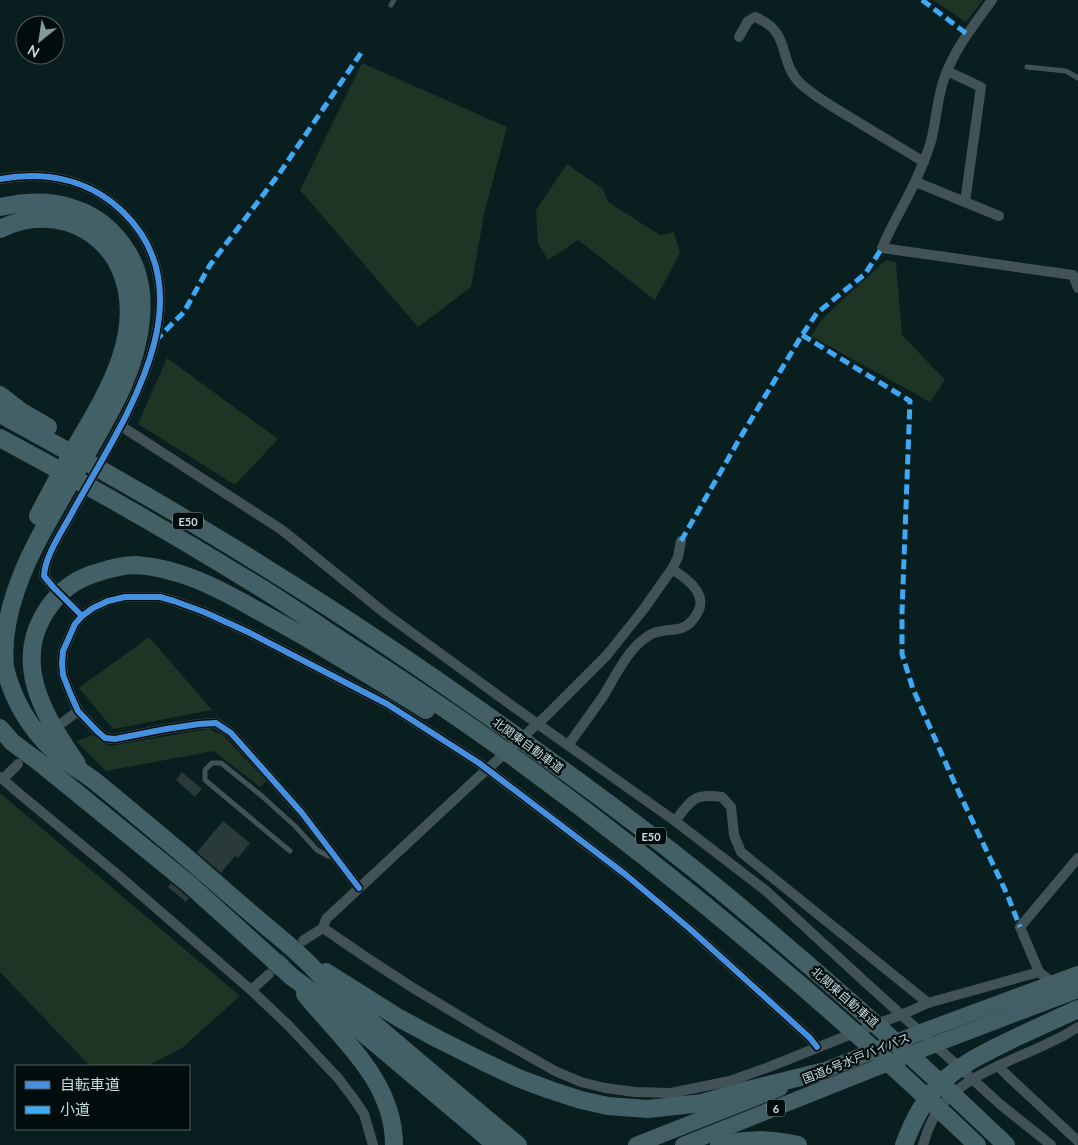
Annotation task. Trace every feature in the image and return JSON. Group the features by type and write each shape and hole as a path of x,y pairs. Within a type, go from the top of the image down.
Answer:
{"highway":[{"path":"0,207 28,202 62,204 93,217 106,226 130,254 140,284 142,303 138,344 130,369 115,403 38,539 12,596 7,613 3,648 5,666 16,699 33,728 55,752 140,818 304,959 340,995 518,1145"},
{"path":"0,229 26,220 41,218 58,219 72,223 99,239 110,251 123,277 127,290 128,316 127,333 118,365 104,397 15,558 0,598"},
{"path":"0,395 62,442"},
{"path":"0,414 62,442"},
{"name":"北関東自動車道","path":"0,438 103,494 255,584 407,683 500,747 593,816 707,906 836,1015 977,1145"},
{"name":"北関東自動車道","path":"62,442 115,472 265,566 420,668 604,800 712,884 863,1012 933,1075 1006,1145"},
{"path":"83,772 43,708 34,681 32,667 34,640 46,611 63,591 72,584 84,576 118,567 135,565 179,573 220,590 296,632 402,695 593,816"},
{"path":"0,686 12,715 39,762"},
{"path":"0,728 12,742 189,884 292,978 330,1005 496,1145"},
{"path":"304,959 399,1018 482,1061 518,1078 550,1090 608,1106 648,1109 678,1107 702,1103 821,1072"},
{"name":"国道6号水戸バイパス","path":"636,1145 928,1029 1078,974"},
{"path":"292,978 364,1063 376,1082 386,1100 392,1118 394,1145"},
{"name":"国道6号水戸バイパス","path":"683,1145 941,1042 1078,990"},
{"path":"904,1145 923,1120 925,1102 939,1086 973,1069 987,1051 1078,1009"},
{"path":"719,1145 767,1139 798,1145"}],"street":[{"path":"992,0 967,34 947,71 942,84 931,141 924,162 916,182 887,235 882,248 1076,272 1078,288"},
{"path":"739,37 748,21 755,17 764,20 777,32 794,77 802,85 834,107 924,162"},
{"path":"947,71 981,88 965,202"},
{"path":"0,179 14,176 57,178 79,183 100,193 130,219 144,237 153,257 161,298 155,341 139,387 121,426 60,536 45,567 44,576 53,587"},
{"path":"916,182 999,216"},
{"path":"121,426 282,530 386,614 675,821 765,890 1000,1105 1051,1145"},
{"path":"304,940 323,928 326,919 545,718 607,655 643,610 672,569 678,557 681,541"},
{"path":"568,745 598,704 632,650 652,633 679,629 690,624 696,616 700,606 700,596 682,576 672,569"},
{"path":"359,888 302,813 231,733 216,723 166,729 114,739 105,738 97,731 78,711 70,693 62,663 63,651 68,638 75,624 82,616 108,601 126,597 160,597 174,601 248,632 387,704 479,763 626,876 697,936 810,1038 817,1048"},
{"path":"69,603 82,616"},
{"path":"62,723 78,711"},
{"path":"18,764 1,778 118,875 251,990 288,1025 338,1078 354,1098 364,1114 373,1145"},
{"path":"675,821 692,800 707,795 722,797 731,807 734,835 741,852 928,1003"},
{"path":"1053,983 1039,972 1020,927 1078,858"},
{"path":"323,928 410,986 555,1071 581,1082 634,1092 671,1093 730,1081 769,1068 928,1003 1039,972"},
{"path":"251,990 268,974"},
{"path":"973,1069 998,1066 1057,1039 1078,1027"},
{"path":"998,1066 1078,1141"},
{"path":"923,1120 923,1145"}],"lane":[{"path":"1027,67 1066,71 1078,78"},
{"path":"290,851 205,780 205,770 212,764 221,763 295,826 317,850 328,856 335,856"}],"green space":[{"path":"933,0 983,0 966,22"},
{"path":"362,63 507,127 485,210 471,287 418,327 300,190"},
{"path":"567,164 603,189 608,202 660,235 674,232 680,253 655,300 578,240 548,260 538,243 536,210"},
{"path":"886,260 896,262 902,335 945,380 930,402 811,336 823,318"},
{"path":"167,358 278,439 235,485 138,424"},
{"path":"149,637 212,710 113,729 79,688"},
{"path":"208,729 223,735 266,781 260,787 214,751 106,771 76,741 92,735 110,746"},
{"path":"0,793 240,996 182,1048 149,1065 89,1065 0,972"}],"building":[{"path":"182,772 202,789 195,797 176,780"},
{"path":"223,821 250,843 238,858 235,856 221,873 197,852"},
{"path":"171,883 189,898 186,902 168,887"}],"tunnel":[{"path":"268,975 304,940"}],"marked path":[{"path":"922,0 967,34"},
{"path":"155,341 184,312 210,265 279,174 361,53"},
{"path":"681,541 740,438 817,313 865,274 882,248"},
{"path":"802,335 910,401 902,654 913,689 1007,894 1020,927"}],"cycle path":[{"path":"0,179 33,176 66,180 96,192 110,201 123,212 148,246 159,283 158,322 149,362 133,402 55,543 45,568 44,576 82,616"},
{"path":"359,888 302,813 231,733 216,723 166,729 115,739 105,738 97,731 78,711 63,675 63,651 75,624 82,616 108,601 125,597 160,597 174,601 248,632 387,704 479,763 626,875 690,929 810,1038 817,1047"}]}
